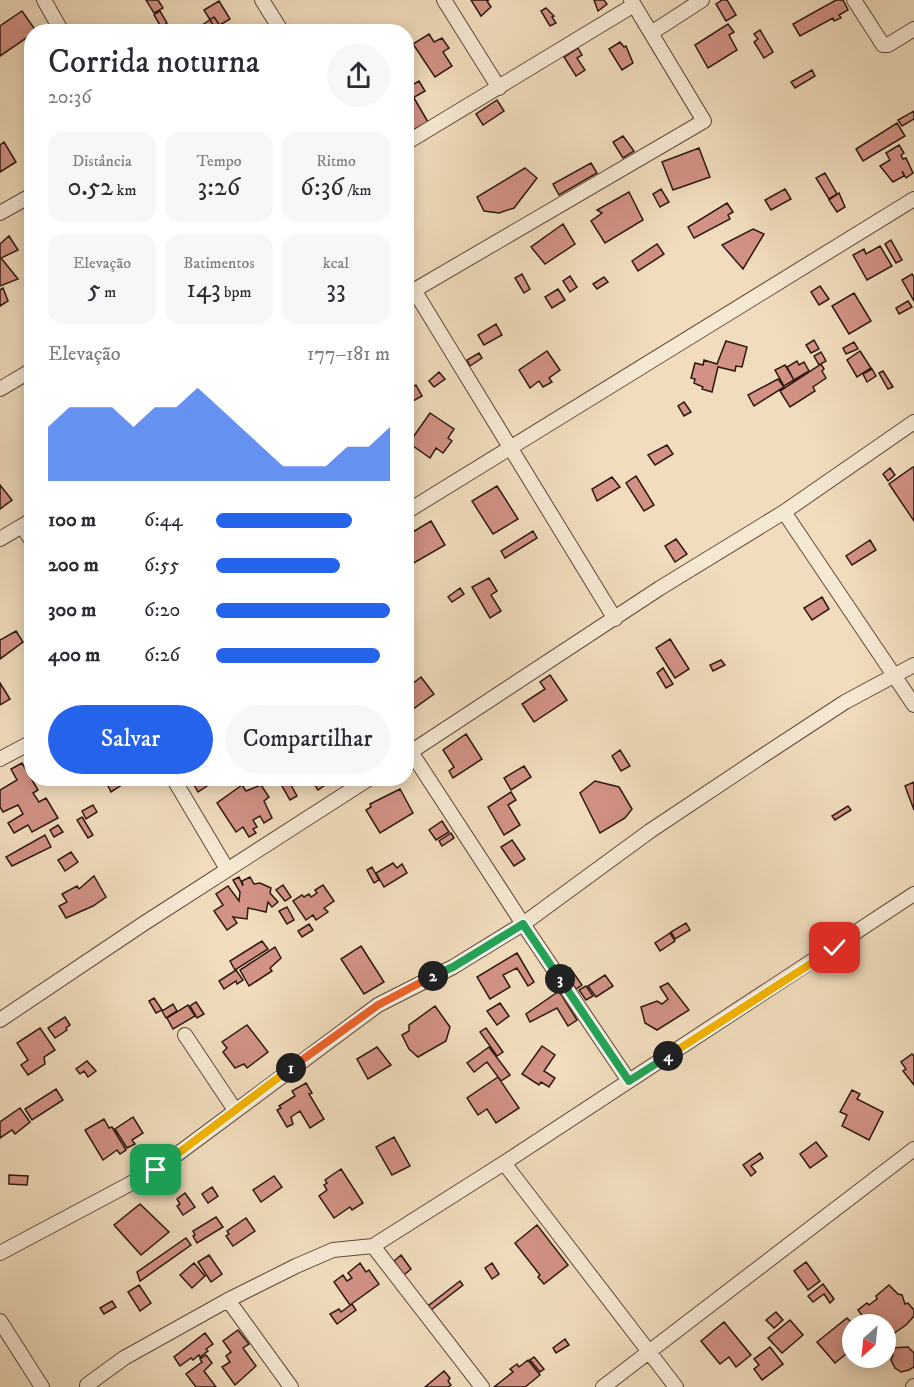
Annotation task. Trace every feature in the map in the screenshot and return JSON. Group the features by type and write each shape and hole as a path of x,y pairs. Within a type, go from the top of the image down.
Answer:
{"street":[{"path":"44,0 58,24"},
{"path":"262,0 277,24"},
{"path":"444,0 499,88"},
{"path":"651,33 702,0"},
{"path":"854,0 883,45 888,45 914,29"},
{"path":"414,138 499,88 632,3 704,121 414,290"},
{"path":"0,213 24,200"},
{"path":"414,507 914,200"},
{"path":"414,298 510,448 615,619"},
{"path":"0,389 24,375"},
{"path":"414,751 784,512 914,422"},
{"path":"784,512 914,705"},
{"path":"0,539 24,525"},
{"path":"0,1253 156,1170 378,1005 453,967 523,924 650,831 845,702 914,665"},
{"path":"0,759 24,746"},
{"path":"414,761 629,1081"},
{"path":"178,786 228,869"},
{"path":"0,1020 358,786"},
{"path":"86,1386 124,1358 228,1300 333,1250 373,1246 504,1163 914,894"},
{"path":"185,1035 236,1110"},
{"path":"603,1387 914,1149"},
{"path":"504,1163 676,1387"},
{"path":"373,1246 482,1387"},
{"path":"228,1300 291,1387"},
{"path":"0,1321 42,1387"}],"building":[{"path":"146,0 158,0 163,8 154,13"},
{"path":"471,0 489,0 487,1 491,7 481,16"},
{"path":"594,0 604,0 607,4 598,11"},
{"path":"727,0 736,15 726,21 716,4"},
{"path":"836,0 843,0 848,10 839,15 841,18 834,21 833,18 800,36 793,24"},
{"path":"219,1 230,19 222,24 213,24 204,10"},
{"path":"546,8 554,16 552,17 556,23 550,26 541,11"},
{"path":"22,11 31,24 24,24 24,40 0,56 0,26"},
{"path":"160,11 167,23 159,24 154,15"},
{"path":"214,17 219,24 204,24"},
{"path":"728,24 734,32 729,35 737,50 708,68 695,45"},
{"path":"760,30 773,52 764,58 754,42 758,39 754,34"},
{"path":"429,34 434,42 442,38 449,48 443,52 452,66 435,77 414,43"},
{"path":"620,42 624,47 626,46 633,63 622,70 609,49"},
{"path":"578,48 582,55 577,58 585,70 576,76 564,57"},
{"path":"812,70 815,76 795,88 791,82"},
{"path":"419,81 425,91 414,97 414,84"},
{"path":"414,98 428,122 414,130"},
{"path":"497,100 504,111 483,125 476,114"},
{"path":"914,111 914,119 902,126 898,120"},
{"path":"897,123 905,136 863,161 856,149"},
{"path":"623,136 634,151 623,158 613,142"},
{"path":"4,142 16,162 0,172 0,145"},
{"path":"899,145 904,153 901,155 903,159 906,158 913,173 906,178 902,171 904,176 893,182 880,166 890,160 886,153"},
{"path":"699,148 710,177 673,190 662,162"},
{"path":"591,163 597,173 559,195 553,184"},
{"path":"525,168 537,178 514,208 499,213 484,211 477,197"},
{"path":"825,173 837,194 829,199 816,178"},
{"path":"661,189 669,202 660,207 653,194"},
{"path":"785,189 791,199 771,210 765,200"},
{"path":"629,192 643,220 605,243 591,221 602,213 597,210"},
{"path":"839,193 845,207 837,212 829,200"},
{"path":"727,203 733,212 728,215 730,219 694,238 688,227"},
{"path":"563,224 575,244 545,264 531,247"},
{"path":"753,229 764,234 743,269 722,245"},
{"path":"9,236 18,250 1,258 18,279 0,286 0,244"},
{"path":"891,240 902,260 896,263 885,244"},
{"path":"657,244 664,254 638,271 632,261"},
{"path":"880,246 892,266 867,280 853,255 864,249 866,254"},
{"path":"522,274 530,289 524,293 515,278"},
{"path":"912,274 914,277 914,301 902,280"},
{"path":"570,276 577,287 570,292 563,281"},
{"path":"604,277 608,282 597,289 593,284"},
{"path":"820,286 829,299 819,305 811,292"},
{"path":"3,288 8,301 0,306 0,290"},
{"path":"558,289 565,300 552,308 545,297"},
{"path":"854,293 871,321 849,334 832,306"},
{"path":"908,301 912,307 899,314 896,308"},
{"path":"496,324 502,335 484,345 478,335"},
{"path":"814,340 819,349 811,353 806,345"},
{"path":"726,341 747,347 742,367 736,366 735,371 718,367 712,392 702,389 703,387 694,383 695,379 691,378 695,363 703,365 704,360 717,364"},
{"path":"854,342 858,349 846,354 843,348"},
{"path":"547,351 560,370 549,378 552,382 543,387 539,381 530,388 519,370"},
{"path":"860,351 871,368 857,377 847,360"},
{"path":"821,352 826,361 819,365 814,356"},
{"path":"479,353 482,358 470,366 467,360"},
{"path":"797,361 799,365 804,362 809,371 794,380 787,367"},
{"path":"821,364 826,378 813,387 815,391 790,407 780,391"},
{"path":"785,365 794,380 784,386 775,370"},
{"path":"872,369 876,376 867,382 863,374"},
{"path":"883,371 893,387 888,389 879,373"},
{"path":"439,372 445,379 434,387 429,381"},
{"path":"778,379 784,387 754,406 748,395"},
{"path":"416,385 422,396 414,400 414,386"},
{"path":"684,402 691,412 684,416 678,406"},
{"path":"430,413 454,429 448,438 452,441 443,453 436,448 430,458 414,447 414,436"},
{"path":"667,445 673,454 655,465 648,455"},
{"path":"890,468 895,475 888,481 883,474"},
{"path":"914,468 914,521 889,484"},
{"path":"636,476 654,505 644,511 626,483"},
{"path":"612,477 620,487 597,501 592,489"},
{"path":"0,485 12,500 0,509"},
{"path":"497,486 518,519 493,534 472,501"},
{"path":"431,521 445,545 414,563 414,531"},
{"path":"533,531 537,538 505,558 501,551"},
{"path":"676,539 687,554 675,562 665,546"},
{"path":"870,540 876,550 852,565 846,556"},
{"path":"489,578 497,591 491,595 501,611 490,618 472,587"},
{"path":"460,588 464,594 452,602 448,597"},
{"path":"822,597 829,609 812,620 804,608"},
{"path":"16,631 23,642 0,659 0,640"},
{"path":"670,639 689,669 675,678 656,648"},
{"path":"721,660 725,665 713,671 710,665"},
{"path":"663,668 673,684 666,688 657,673"},
{"path":"550,675 567,700 534,722 522,704 545,689 540,682"},
{"path":"421,677 434,694 414,708 414,683"},
{"path":"0,683 10,699 0,705"},
{"path":"466,734 482,759 453,778 449,771 454,767 443,750"},
{"path":"620,750 630,766 621,771 612,756"},
{"path":"22,763 24,786 36,786 38,790 33,793 39,802 46,798 58,818 32,832 28,825 14,833 8,823 23,814 18,805 3,812 0,807 0,790 17,780 11,769"},
{"path":"524,766 531,777 511,790 504,778"},
{"path":"595,781 619,787 632,809 625,818 600,833 580,793"},
{"path":"914,782 914,810 905,786"},
{"path":"108,786 120,786 111,792"},
{"path":"195,786 207,786 198,792"},
{"path":"241,786 246,791 262,786 269,797 264,801 272,818 264,823 260,816 253,820 257,827 253,829 256,833 249,837 243,827 236,832 217,803"},
{"path":"282,786 291,786 297,796 290,800"},
{"path":"400,789 413,813 380,833 366,810 371,807 370,804"},
{"path":"511,792 516,800 508,805 520,825 504,835 488,807"},
{"path":"93,805 97,812 86,819 82,811"},
{"path":"848,806 851,810 835,820 832,816"},
{"path":"82,817 93,835 88,838 77,820"},
{"path":"442,821 449,832 436,840 429,830"},
{"path":"58,825 63,832 54,837 50,830"},
{"path":"451,833 454,838 442,846 439,841"},
{"path":"45,835 51,847 12,866 6,857"},
{"path":"512,840 525,859 514,866 501,847"},
{"path":"71,852 78,862 65,871 58,860"},
{"path":"393,863 397,868 402,864 407,873 384,887 376,873"},
{"path":"372,867 379,880 374,883 367,870"},
{"path":"94,876 106,897 93,906 66,918 59,906 67,902 62,894 77,886 79,889"},
{"path":"239,877 243,886 242,881 250,877 254,884 260,883 271,888 270,893 278,902 272,907 268,902 266,912 248,908 247,919 233,917 237,923 227,930 214,911 223,905 216,894 228,886 239,901 240,892 233,880"},
{"path":"283,885 291,897 285,901 276,890"},
{"path":"323,885 334,901 324,908 328,912 316,920 313,915 306,920 293,901 302,895 304,897 309,894 311,897 317,893 315,890"},
{"path":"287,907 294,920 287,924 279,911"},
{"path":"686,923 690,930 675,939 671,932"},
{"path":"309,924 313,930 302,937 298,931"},
{"path":"670,933 675,941 660,951 655,943"},
{"path":"262,941 268,949 235,970 230,961"},
{"path":"361,946 384,982 364,994 341,959"},
{"path":"275,947 281,958 270,968 272,971 249,986 240,970"},
{"path":"517,953 534,982 528,986 517,968 503,975 510,987 490,999 477,977"},
{"path":"570,968 582,985 576,989 564,972"},
{"path":"236,970 243,980 237,984 236,981 224,989 219,981"},
{"path":"605,975 613,986 596,997 588,986"},
{"path":"668,983 689,1010 657,1030 645,1023 641,1007 657,1001 662,1004 668,999 660,987"},
{"path":"586,986 593,996 586,1000 579,990"},
{"path":"559,991 577,1020 568,1026 557,1008 530,1022 526,1014"},
{"path":"154,998 162,1010 156,1013 149,1001"},
{"path":"196,1002 204,1014 197,1018 190,1006"},
{"path":"500,1003 509,1016 497,1025 487,1011"},
{"path":"173,1004 177,1011 166,1018 162,1011"},
{"path":"188,1005 195,1016 173,1029 167,1018"},
{"path":"435,1006 450,1027 446,1041 418,1057 409,1049 402,1035 409,1031 409,1025"},
{"path":"65,1017 70,1025 66,1028 67,1030 55,1038 48,1028"},
{"path":"247,1025 268,1052 247,1068 244,1064 235,1068 223,1052 227,1048 222,1042"},
{"path":"40,1028 55,1050 44,1057 45,1064 28,1075 21,1065 28,1060 17,1043"},
{"path":"486,1028 503,1052 497,1056 480,1032"},
{"path":"542,1046 555,1055 544,1071 555,1078 549,1087 541,1082 539,1085 522,1074"},
{"path":"377,1047 391,1065 368,1079 357,1059"},
{"path":"489,1047 510,1075 501,1081 487,1062 474,1072 467,1063"},
{"path":"912,1054 914,1056 914,1085 903,1071 906,1069 901,1062"},
{"path":"87,1061 96,1071 88,1077 84,1071 80,1074 76,1069"},
{"path":"498,1077 519,1108 496,1123 487,1109 478,1115 467,1098"},
{"path":"306,1083 312,1093 309,1094 324,1119 310,1128 300,1111 291,1117 293,1124 287,1127 277,1110 281,1108 279,1106 295,1096 292,1091"},
{"path":"56,1089 63,1100 32,1120 25,1109"},
{"path":"852,1090 860,1094 857,1099 883,1112 869,1140 842,1126 847,1115 840,1112"},
{"path":"20,1108 30,1122 15,1134 12,1130 0,1138 0,1122"},
{"path":"133,1117 143,1133 132,1140 135,1144 127,1148 115,1129"},
{"path":"104,1119 109,1128 112,1127 126,1150 120,1154 117,1150 103,1160 85,1130"},
{"path":"394,1137 410,1166 392,1175 376,1147"},
{"path":"816,1142 827,1156 810,1168 800,1154"},
{"path":"760,1153 763,1158 751,1166 756,1172 751,1176 743,1165"},
{"path":"341,1169 363,1203 352,1210 350,1207 334,1218 319,1196 327,1190 324,1185 327,1183 325,1180"},
{"path":"9,1175 28,1176 27,1185 9,1184"},
{"path":"274,1176 282,1187 261,1202 253,1190"},
{"path":"212,1187 218,1196 208,1203 202,1194"},
{"path":"185,1193 195,1207 183,1215 177,1206 180,1204 177,1199"},
{"path":"140,1204 169,1232 141,1255 114,1225"},
{"path":"216,1217 223,1227 197,1243 193,1231"},
{"path":"246,1218 255,1231 233,1246 226,1236 229,1234 227,1231"},
{"path":"537,1225 568,1265 544,1284 538,1277 540,1275 515,1243"},
{"path":"186,1238 191,1245 140,1281 137,1272"},
{"path":"209,1255 222,1274 211,1282 198,1262"},
{"path":"401,1255 411,1269 404,1275 394,1261"},
{"path":"806,1262 820,1281 808,1290 794,1271"},
{"path":"194,1263 205,1276 192,1288 180,1275"},
{"path":"360,1263 366,1272 369,1270 379,1284 350,1305 334,1282 343,1275 347,1281 352,1278 348,1273"},
{"path":"492,1263 499,1274 492,1279 485,1268"},
{"path":"460,1281 463,1285 431,1310 428,1306"},
{"path":"823,1284 834,1299 830,1303 824,1294 813,1302 808,1296"},
{"path":"139,1285 151,1303 140,1311 128,1292"},
{"path":"889,1285 902,1295 905,1304 908,1303 914,1310 914,1316 896,1332 896,1314 861,1314 858,1310 877,1299 876,1296"},
{"path":"112,1301 116,1307 104,1314 100,1308"},
{"path":"352,1304 356,1310 337,1324 330,1314 339,1309 341,1312"},
{"path":"776,1312 783,1320 774,1328 766,1320"},
{"path":"790,1320 803,1335 782,1353 768,1338"},
{"path":"724,1322 751,1355 736,1367 729,1357 720,1364 701,1341"},
{"path":"842,1322 842,1357 835,1363 817,1342"},
{"path":"238,1330 249,1344 243,1348 256,1366 235,1385 222,1367 230,1362 226,1356 231,1352 223,1341"},
{"path":"205,1333 213,1344 206,1349 208,1351 193,1360 191,1358 180,1366 174,1357"},
{"path":"565,1339 569,1345 556,1353 553,1348"},
{"path":"770,1347 783,1364 762,1380 754,1369 759,1365 754,1359"},
{"path":"908,1347 914,1353 914,1367 901,1372 895,1368 896,1348"},
{"path":"206,1355 212,1363 204,1371 216,1387 196,1387 186,1374 202,1362 200,1359"},
{"path":"534,1357 544,1369 540,1372 530,1360"},
{"path":"528,1360 540,1375 525,1387 494,1387 513,1372 510,1369 517,1364 519,1367"},
{"path":"444,1371 450,1378 448,1381 451,1385 425,1387"}],"route":[{"path":"156,1170 378,1005 453,967 523,924 629,1081 835,948"}]}
